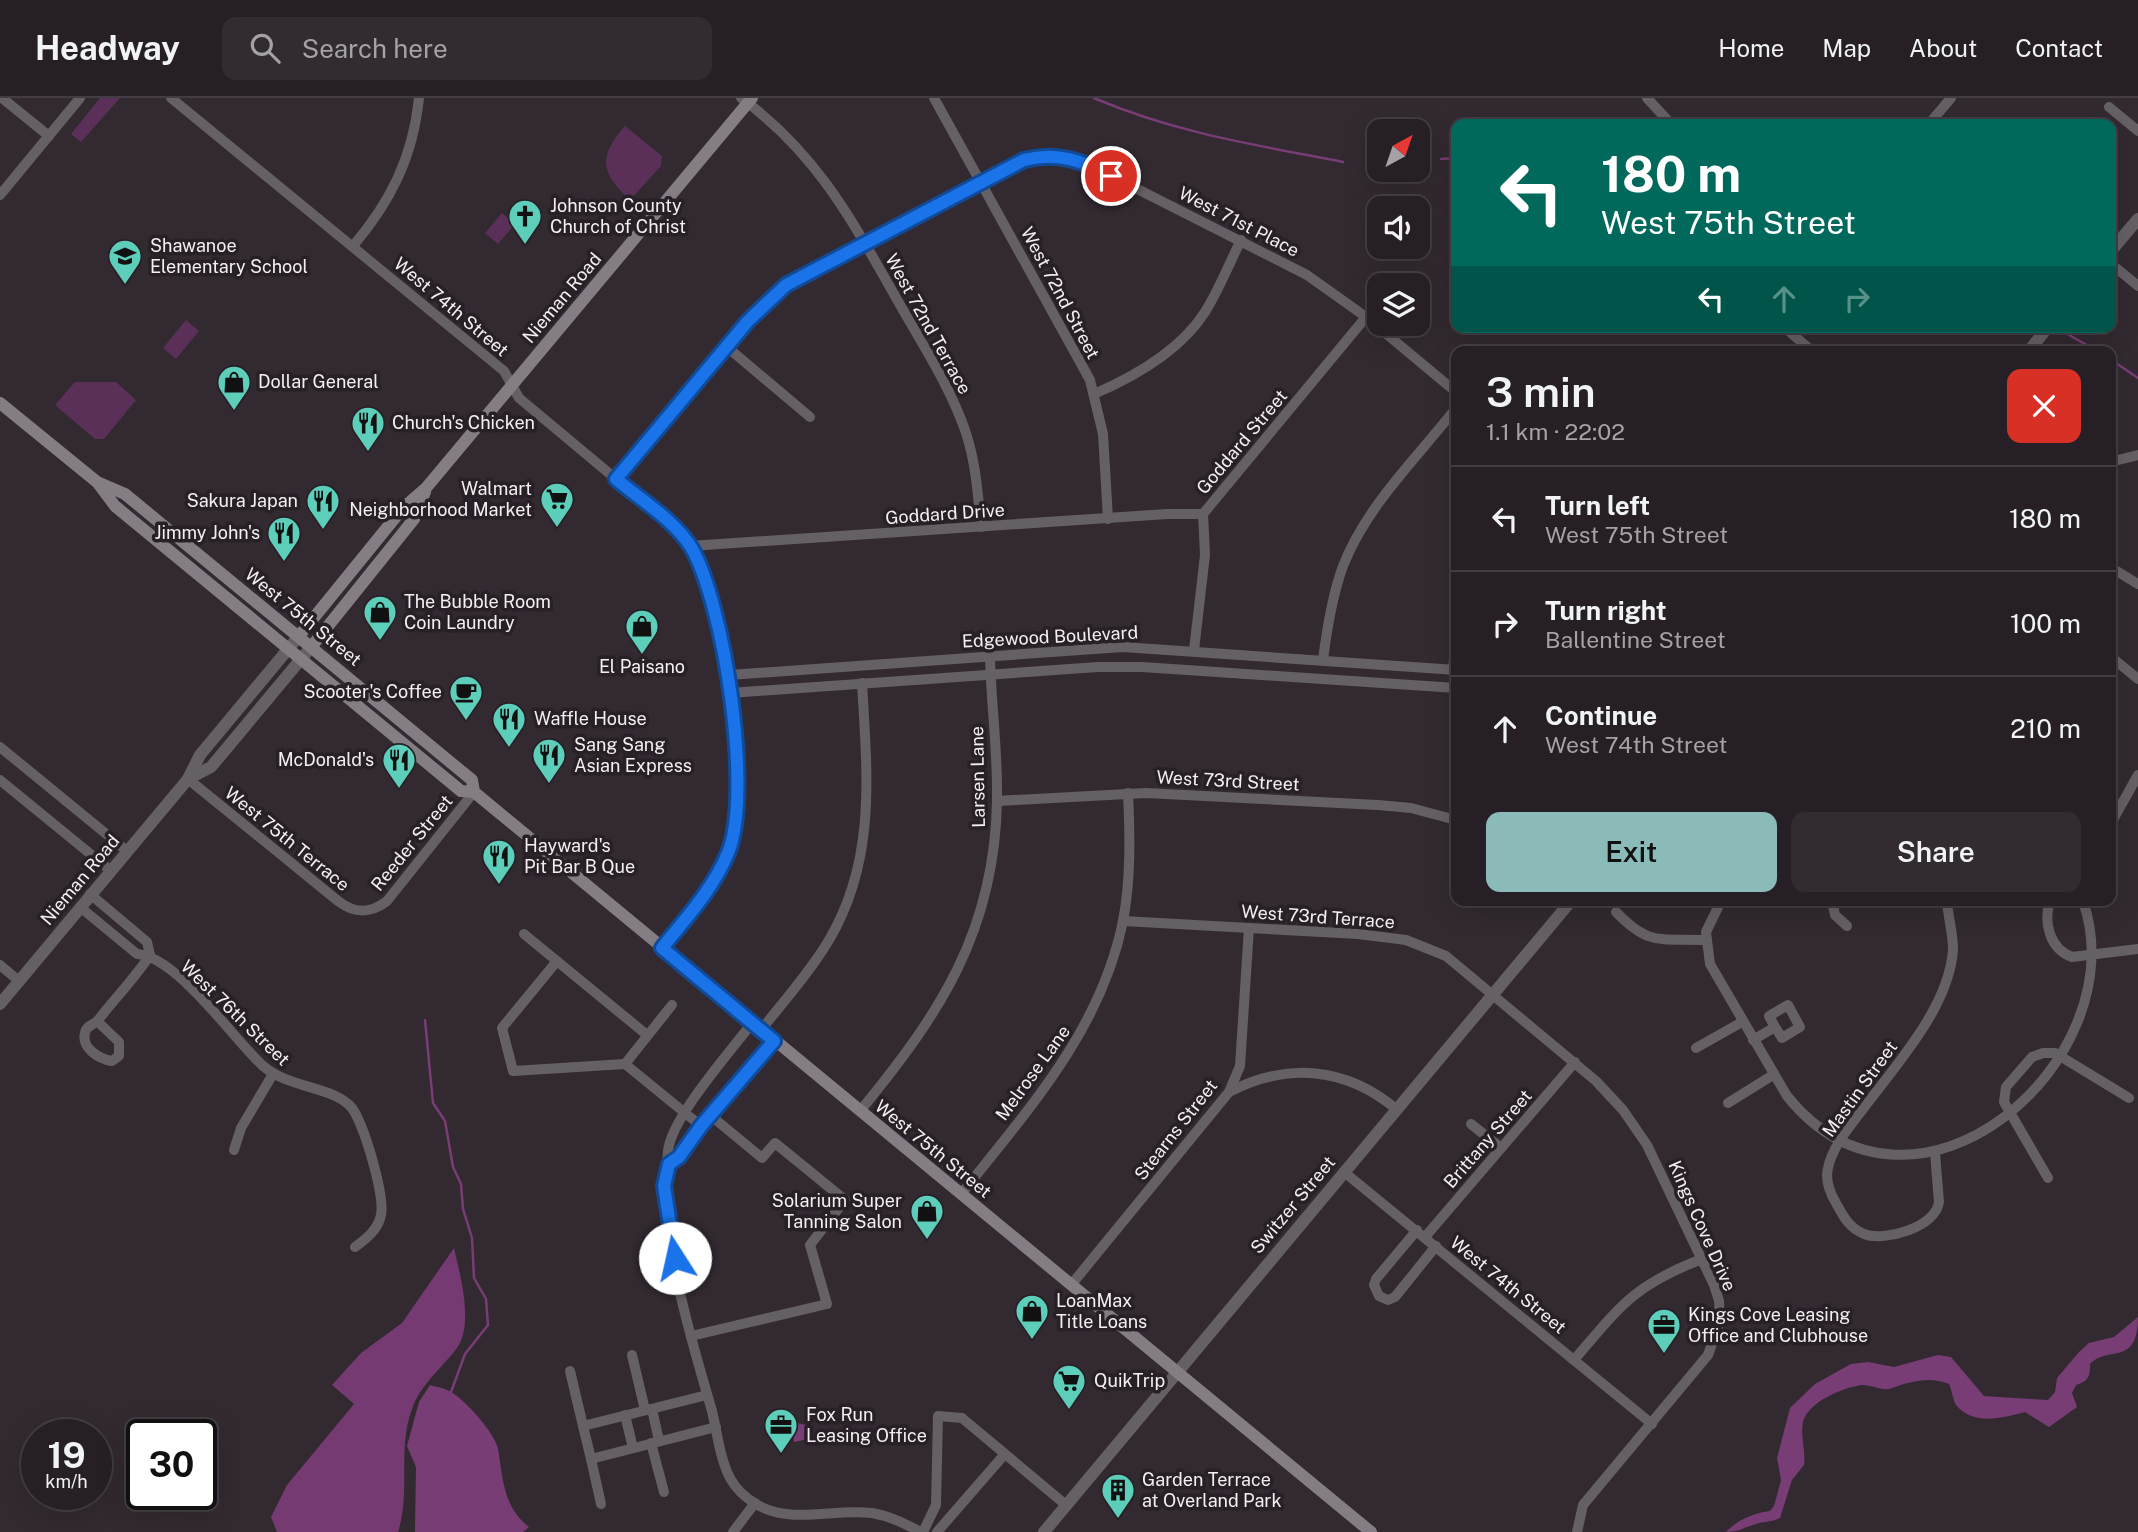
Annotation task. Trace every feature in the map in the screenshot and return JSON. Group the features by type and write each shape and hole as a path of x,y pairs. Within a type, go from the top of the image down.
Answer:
{"main road":[{"name":"Nieman Road","path":"299,636 402,508 426,488 747,100"},
{"name":"West 75th Street","path":"0,403 97,482 115,506 461,790 474,792 1371,1532"},
{"name":"West 75th Street","path":"97,482 125,494 312,646 472,779 474,792"},
{"name":"Nieman Road","path":"312,646 415,519 426,488"}],"street":[{"path":"2,98 49,136"},
{"path":"0,195 80,98"},
{"name":"West 74th Street","path":"171,98 504,371 519,398 677,530 690,545 704,572 729,675 739,802 736,828 716,878 662,948"},
{"path":"353,246 382,210 403,171 413,142 419,98"},
{"name":"West 72nd Street","path":"934,98 1065,332 1094,394 1103,434 1108,519"},
{"path":"1647,98 1666,119"},
{"path":"1933,119 1951,98"},
{"name":"West 72nd Terrace","path":"747,100 807,156 841,202 942,377 959,414 973,462 981,527"},
{"path":"2109,107 2138,131"},
{"name":"West 71st Place","path":"982,181 1035,157 1069,157 1307,275 1366,317 1451,388"},
{"path":"616,479 763,304 786,285 982,181"},
{"path":"2116,245 2138,219"},
{"path":"1094,394 1150,364 1179,343 1205,312 1241,240"},
{"path":"2116,268 2138,286"},
{"name":"Goddard Street","path":"1194,650 1205,555 1203,514 1366,317"},
{"path":"1791,333 1806,346"},
{"path":"727,347 810,417"},
{"path":"1323,660 1333,598 1355,541 1376,506 1451,414"},
{"path":"2116,460 2138,455"},
{"name":"Goddard Drive","path":"690,545 1203,514"},
{"path":"2116,570 2138,583"},
{"name":"Nieman Road","path":"0,1004 188,779 200,755 299,636"},
{"name":"Nieman Road","path":"188,779 211,767 312,646"},
{"name":"Edgewood Boulevard","path":"729,675 1123,647 1451,670"},
{"name":"Larsen Lane","path":"860,1111 929,1023 967,950 990,869 997,801 990,656"},
{"path":"2116,661 2138,679"},
{"name":"Edgewood Boulevard","path":"730,693 990,674 1142,667 1451,688"},
{"path":"862,683 869,798 857,874 829,940 684,1112 668,1150 669,1164 664,1186 669,1231 691,1336 730,1477 755,1503 789,1515 870,1513 888,1517 922,1532 936,1505 938,1416 962,1418 1066,1505"},
{"path":"0,747 127,850"},
{"path":"2116,814 2138,775"},
{"name":"West 75th Terrace","path":"188,779 347,908 370,911"},
{"path":"0,780 110,870"},
{"name":"Reeder Street","path":"370,911 379,908 396,890 474,792"},
{"name":"West 73rd Street","path":"997,801 1128,793 1378,805 1411,808 1451,819"},
{"name":"Melrose Lane","path":"961,1194 1067,1058 1100,995 1123,920 1130,847 1128,793"},
{"name":"West 76th Street","path":"90,894 147,942 149,955"},
{"name":"Switzer Street","path":"1044,1532 1567,906"},
{"path":"1718,906 1711,918 1706,940 1710,964 1773,1075 1798,1110 1818,1128 1841,1140 1876,1152 1935,1153 1974,1144 2019,1121"},
{"path":"1833,906 1835,915 1847,926"},
{"name":"Mastin Street","path":"1935,1153 1939,1202 1935,1216 1883,1237 1862,1233 1844,1219 1827,1183 1828,1168 1841,1140 1917,1038 1935,1006 1952,956 1947,906"},
{"path":"2049,906 2047,920 2054,945 2072,957 2103,957 2138,948"},
{"path":"2086,906 2095,923 2103,957"},
{"name":"West 76th Street","path":"80,907 137,954 149,955 195,992 274,1074 306,1088 334,1095 352,1108 373,1168 381,1215 371,1236 355,1247"},
{"path":"1616,912 1647,938 1706,940"},
{"name":"West 73rd Terrace","path":"1123,920 1358,934 1406,940 1446,956 1494,993"},
{"name":"Stearns Street","path":"1071,1284 1229,1092 1240,1066 1249,928"},
{"path":"524,934 647,1035"},
{"path":"98,1021 149,955"},
{"path":"557,961 502,1028 513,1071 625,1064 701,1126"},
{"path":"0,965 19,981"},
{"name":"Kings Cove Drive","path":"1494,993 1574,1062 1623,1110 1647,1144 1719,1301 1718,1331 1708,1355 1583,1505 1577,1532"},
{"path":"625,1064 672,1005"},
{"path":"1696,1048 1742,1022"},
{"path":"1753,1040 1775,1027"},
{"path":"669,1164 679,1157 710,1115 774,1041"},
{"path":"2049,1178 2019,1121 2004,1102 2006,1087 2032,1057 2055,1053 2129,1098"},
{"name":"Brittany Street","path":"1436,1246 1395,1297 1388,1300 1380,1296 1374,1285 1376,1279 1501,1148 1574,1062"},
{"path":"234,1150 241,1128 274,1074"},
{"path":"1229,1092 1256,1078 1336,1075 1365,1085 1396,1109"},
{"path":"1728,1103 1773,1075"},
{"path":"691,1336 827,1304 810,1245 845,1200 775,1143 762,1158 710,1115"},
{"path":"1471,1124 1501,1148"},
{"name":"West 74th Street","path":"1344,1172 1651,1424"},
{"path":"1574,1360 1622,1303 1638,1289 1702,1259"},
{"path":"632,1355 649,1409 664,1492"},
{"path":"570,1371 601,1504"},
{"path":"583,1426 707,1395"},
{"path":"625,1415 633,1448"},
{"path":"591,1459 716,1427"},
{"path":"937,1532 1004,1455"},
{"path":"733,1532 755,1503"}],"shaded area":[{"path":"100,98 120,98 81,142 71,134"},
{"path":"625,126 662,156 661,166 630,200 613,181 606,164 610,147"},
{"path":"502,213 515,224 498,244 485,233"},
{"path":"186,320 199,331 176,359 163,348"},
{"path":"75,382 116,382 136,400 104,439 95,439 55,405"},
{"path":"454,1248 464,1299 465,1326 457,1348 426,1384 412,1409 405,1439 404,1502 398,1532 277,1532 271,1517 287,1485 354,1404 332,1385 361,1353 402,1323"},
{"path":"2138,1317 2133,1343 2128,1349 2090,1364 2088,1378 2076,1385 2072,1393 2077,1407 2049,1427 2025,1412 1989,1419 1971,1416 1956,1405 1949,1384 1935,1380 1913,1382 1889,1389 1861,1385 1827,1397 1812,1408 1803,1422 1804,1465 1792,1480 1780,1518 1726,1532 1752,1515 1770,1511 1774,1506 1781,1480 1777,1458 1790,1408 1815,1384 1851,1364 1868,1362 1894,1367 1938,1355 1951,1357 1984,1396 2048,1400 2055,1392 2057,1378 2079,1352 2089,1343 2114,1337"},
{"path":"430,1385 457,1396 491,1434 498,1449 509,1501 520,1519 529,1527 523,1532 415,1532 416,1467 407,1446 419,1402"},
{"path":"792,1411 797,1423 806,1425 804,1440 794,1442 792,1425 780,1424 781,1414"}],"waterway":[{"path":"1094,98 1186,129 1343,162"},
{"path":"1441,159 1451,158"},
{"path":"2066,333 2088,346"},
{"path":"2116,363 2138,378"},
{"path":"425,1020 433,1103 445,1121 453,1167 461,1184 463,1209 472,1238 474,1278 486,1299 488,1325 465,1354 451,1392"}],"place":[{"name":"Johnson County Church of Christ","path":"525,246"},
{"name":"Shawanoe Elementary School","path":"125,286"},
{"name":"Dollar General","path":"234,412"},
{"name":"Church's Chicken","path":"368,453"},
{"name":"Walmart Neighborhood Market","path":"557,529"},
{"name":"Sakura Japan","path":"323,531"},
{"name":"Jimmy John's","path":"284,563"},
{"name":"The Bubble Room Coin Laundry","path":"380,642"},
{"name":"El Paisano","path":"642,656"},
{"name":"Scooter's Coffee","path":"466,722"},
{"name":"Waffle House","path":"509,749"},
{"name":"Sang Sang Asian Express","path":"549,785"},
{"name":"McDonald's","path":"399,790"},
{"name":"Hayward's Pit Bar B Que","path":"499,886"},
{"name":"Solarium Super Tanning Salon","path":"927,1241"},
{"name":"LoanMax Title Loans","path":"1032,1341"},
{"name":"Kings Cove Leasing Office and Clubhouse","path":"1664,1355"},
{"name":"QuikTrip","path":"1069,1411"},
{"name":"Fox Run Leasing Office","path":"781,1455"},
{"name":"Garden Terrace at Overland Park","path":"1118,1520"}],"route":[{"path":"675,1258 664,1186 669,1164 679,1157 701,1126 774,1041 662,948 716,878 736,828 739,802 729,675 704,572 690,545 677,530 616,479 763,304 804,273 1024,160 1046,156 1069,157 1111,176"}]}
